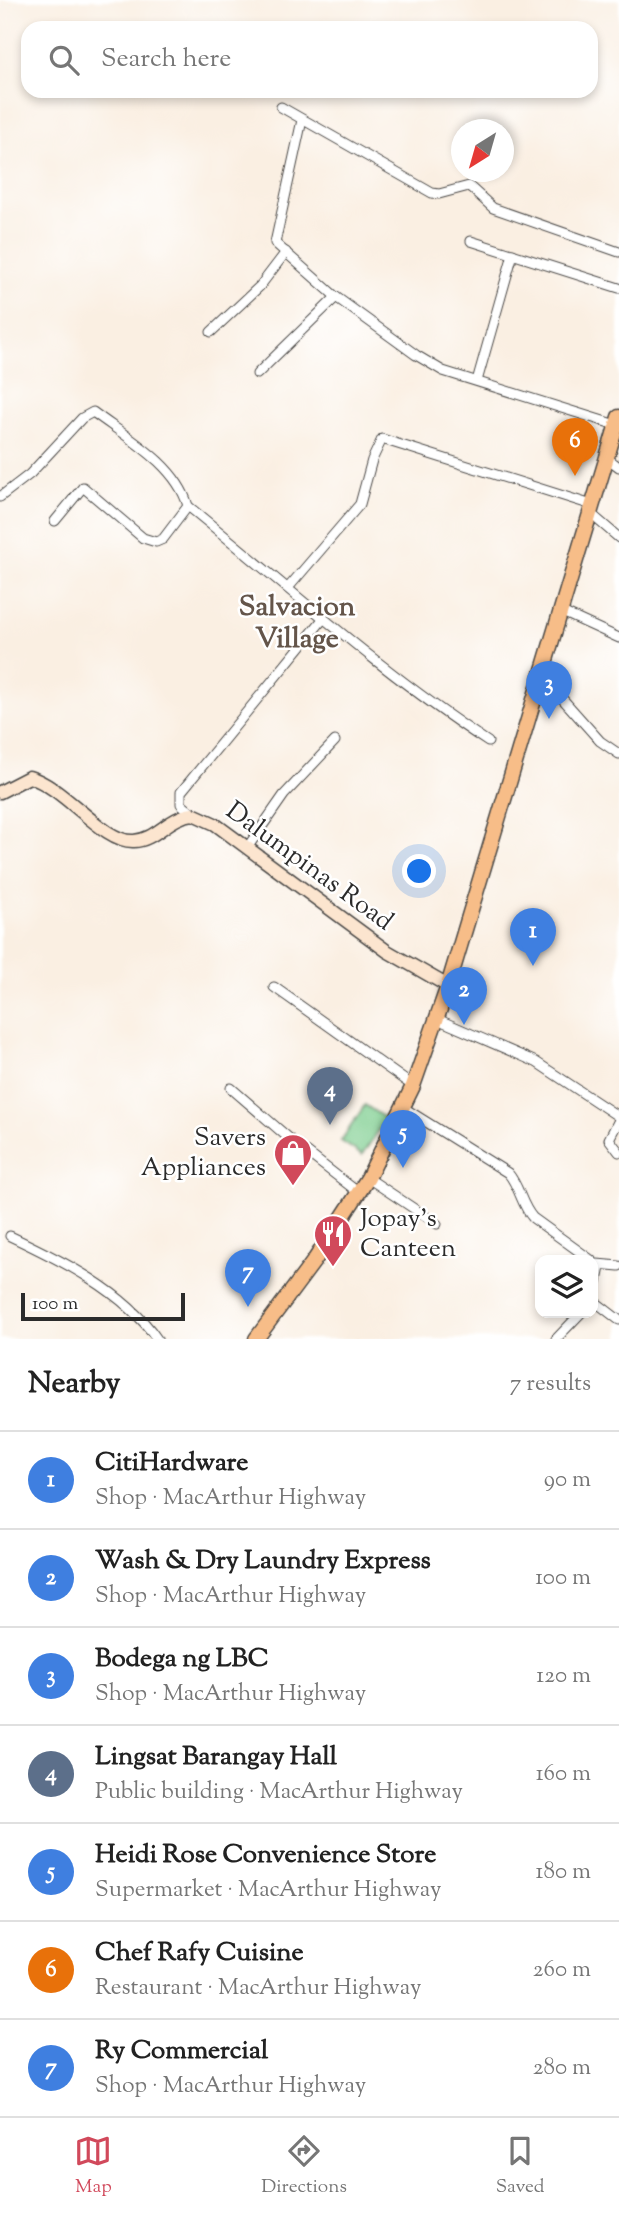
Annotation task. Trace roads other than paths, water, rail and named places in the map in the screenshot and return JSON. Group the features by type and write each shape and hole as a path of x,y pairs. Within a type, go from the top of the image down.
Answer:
{"main road":[{"path":"256,1339 314,1261 359,1193 413,1086 448,986 543,677 591,509 613,463 618,421"}],"street":[{"path":"281,107 432,193 469,186 493,208 619,251"},
{"path":"302,120 275,243 336,297 416,355 443,371 618,421"},
{"path":"471,241 619,288"},
{"path":"211,332 260,286 286,252"},
{"path":"477,381 513,254"},
{"path":"257,374 336,297"},
{"path":"0,497 30,474 82,418 93,412 141,448 171,475 184,492 188,506 323,619 435,707 488,742"},
{"path":"288,588 360,504 372,460 382,439 591,509 619,538"},
{"path":"55,521 83,487 143,538 156,542 163,539 188,506"},
{"path":"560,611 619,638"},
{"path":"193,814 181,804 181,792 323,619"},
{"path":"543,677 600,741 619,754"},
{"path":"247,848 284,795 335,741"},
{"name":"Dalumpinas Road","path":"0,792 29,777 44,781 110,834 127,841 149,838 169,821 193,814 215,824 387,951 448,986"},
{"path":"274,988 413,1086"},
{"path":"437,1020 536,1062 619,1118 609,1139 619,1152"},
{"path":"231,1088 291,1140 359,1193"},
{"path":"404,1108 508,1173 516,1182 527,1212 584,1255"},
{"path":"368,1178 437,1224"},
{"path":"10,1236 52,1256 95,1284 132,1311 157,1339"},
{"path":"598,1263 619,1266"},
{"path":"598,1304 619,1320"},
{"path":"556,1339 576,1318"}],"place":[{"name":"Chef Rafy Cuisine","path":"575,476"},
{"name":"Bodega ng LBC","path":"549,719"},
{"name":"CitiHardware","path":"533,966"},
{"name":"Wash & Dry Laundry Express","path":"464,1025"},
{"name":"Lingsat Barangay Hall","path":"330,1125"},
{"name":"Heidi Rose Convenience Store","path":"403,1168"},
{"name":"Savers Appliances","path":"293,1187"},
{"name":"Jopay's Canteen","path":"333,1268"},
{"name":"Ry Commercial","path":"248,1307"}],"district":[{"name":"Salvacion Village","path":"297,624"}]}
